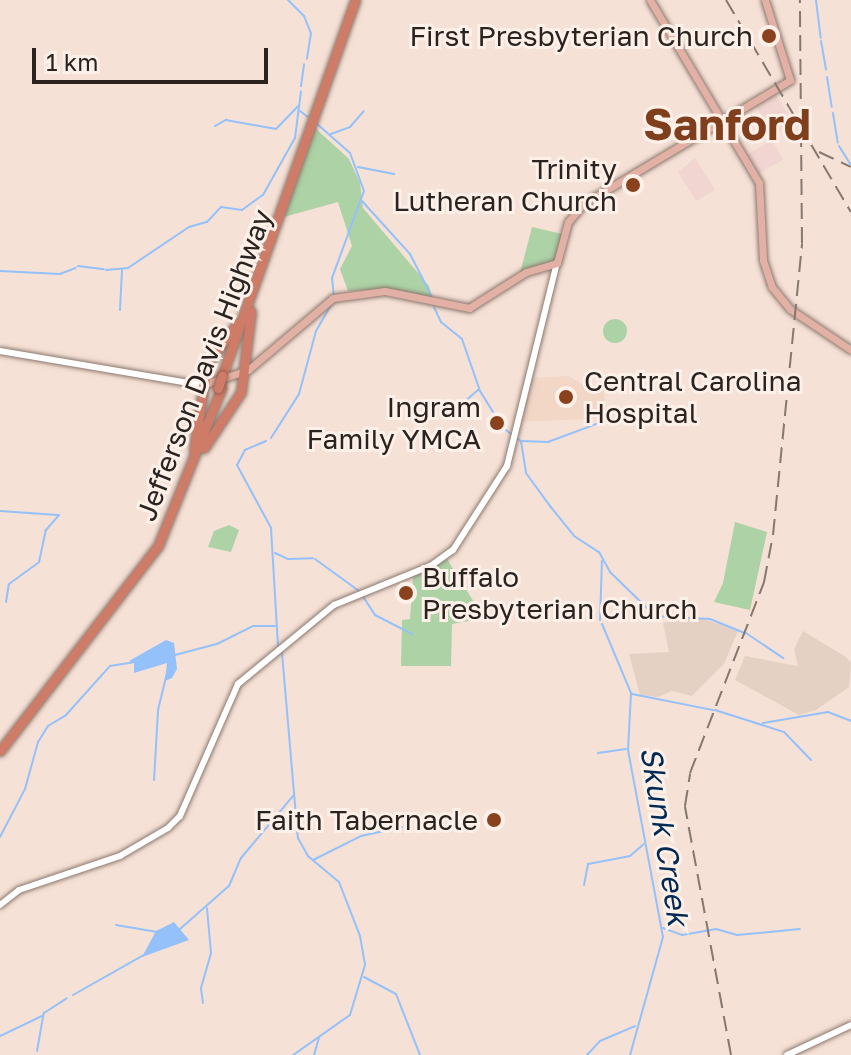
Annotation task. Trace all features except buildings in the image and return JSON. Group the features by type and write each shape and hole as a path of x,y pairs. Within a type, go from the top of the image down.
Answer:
{"highway":[{"name":"Jefferson Davis Highway","path":"328,87 359,0"},
{"name":"Jefferson Davis Highway","path":"0,751 139,576 189,480 359,0"},
{"path":"189,480 206,445 238,400 252,299"},
{"path":"190,464 202,385 212,354 236,326 252,299"},
{"name":"Jefferson Davis Highway","path":"0,745 144,562 190,464 222,382"}],"main road":[{"path":"650,0 760,187 765,268 784,302 851,350"},
{"path":"0,905 16,892 120,856 168,828 180,816 238,684 332,607 432,565 456,547 507,466 569,220 583,204 790,80 765,0"},
{"path":"0,351 202,385 244,373 333,298 385,291 469,308 526,272 561,258"},
{"path":"787,1055 851,1025"}],"shaded area":[{"path":"774,91 793,122 774,135 754,103"},
{"path":"772,140 783,160 756,175 745,156"},
{"path":"695,158 715,190 696,201 678,172"},
{"name":"Central Carolina Hospital","path":"569,376 584,385 603,385 608,418 521,422 531,378"},
{"path":"698,617 738,631 724,664 692,696 672,691 658,697 640,695 629,654 669,652 663,623"},
{"path":"803,631 851,663 849,687 816,710 799,715 735,680 745,656 798,666 794,649"}],"green space":[{"path":"314,127 349,159 360,183 363,208 429,286 433,301 391,289 348,291 340,269 352,246 338,202 280,218"},
{"path":"532,227 562,234 556,260 520,273"},
{"path":"615,319 626,326 627,331 620,342 615,343 604,336 603,331 610,320"},
{"path":"735,522 767,532 750,610 714,602 723,583"},
{"path":"229,525 239,530 231,552 208,547 214,531"},
{"path":"447,559 484,618 452,624 451,666 401,666 402,620 410,619 413,577"}],"water":[{"path":"166,640 174,643 177,669 172,678 165,681 167,663 134,673 134,663 129,661"},
{"path":"174,922 189,940 142,957 156,931"}],"waterway":[{"path":"288,0 304,16 311,33 307,59"},
{"path":"816,0 821,38"},
{"path":"821,41 826,70"},
{"path":"301,86 304,64"},
{"path":"827,77 832,107"},
{"path":"106,270 128,268 189,227 207,222 221,207 242,210 263,195 295,138 301,91"},
{"path":"215,126 226,120 276,129 298,106"},
{"path":"300,111 308,117"},
{"path":"331,134 350,127 364,111"},
{"path":"833,113 838,143"},
{"name":"Skunk Creek","path":"316,123 350,153 364,191 332,278 334,296"},
{"path":"839,146 851,165"},
{"path":"358,167 394,174"},
{"name":"Skunk Creek","path":"362,201 410,254 432,297"},
{"path":"78,266 104,269"},
{"path":"0,271 60,274 76,268"},
{"path":"120,310 122,270"},
{"path":"271,438 299,394 316,331 333,302"},
{"name":"Skunk Creek","path":"434,307 441,322 462,339 480,391 503,428 521,441 526,473 574,536 599,552 610,572 651,612"},
{"path":"463,403 479,389"},
{"path":"522,441 548,442 599,423"},
{"path":"266,441 245,450 237,465 271,528 278,647"},
{"path":"0,511 58,515"},
{"path":"6,602 9,584 39,562 46,530 59,515"},
{"path":"275,553 288,559 313,558"},
{"path":"315,559 359,591"},
{"name":"Skunk Creek","path":"600,620 602,561"},
{"path":"362,595 375,615 412,634"},
{"path":"652,616 710,619 745,633"},
{"name":"Skunk Creek","path":"602,624 631,693 628,750 663,937 630,1055"},
{"path":"175,655 217,644 253,626 275,626"},
{"path":"746,633 783,658"},
{"path":"282,653 298,838 308,856 339,882 360,936 365,965 350,1015 293,1055"},
{"path":"0,837 25,789 38,742 48,726 66,715 110,666 134,662"},
{"path":"154,780 158,710 169,665"},
{"path":"632,694 713,710"},
{"path":"715,710 784,732 811,760"},
{"path":"763,723 828,712 851,721"},
{"path":"598,753 626,749"},
{"path":"180,929 229,886 241,858 293,796"},
{"path":"313,860 361,836 402,827"},
{"path":"584,885 588,864 630,856 644,844"},
{"path":"203,1003 201,988 211,953 207,908"},
{"path":"116,925 157,932"},
{"path":"663,928 682,935 716,929 737,935 800,929"},
{"path":"73,995 144,955"},
{"path":"364,977 396,994 420,1055"},
{"path":"37,1051 44,1013 67,998"},
{"path":"0,1036 42,1016"},
{"path":"587,1055 600,1041 635,1026"},
{"path":"314,1055 319,1037"}],"railway":[{"path":"726,0 851,212"},
{"path":"731,1055 685,806 690,773 764,582 773,535 802,243 800,0"},
{"path":"819,152 851,167"}],"place":[{"name":"First Presbyterian Church","path":"769,36"},
{"name":"Trinity Lutheran Church","path":"633,185"},
{"name":"Central Carolina Hospital","path":"566,397"},
{"name":"Ingram Family YMCA","path":"497,423"},
{"name":"Buffalo Presbyterian Church","path":"406,593"},
{"name":"Faith Tabernacle","path":"494,820"}],"district":[{"name":"Sanford","path":"727,124"}]}
